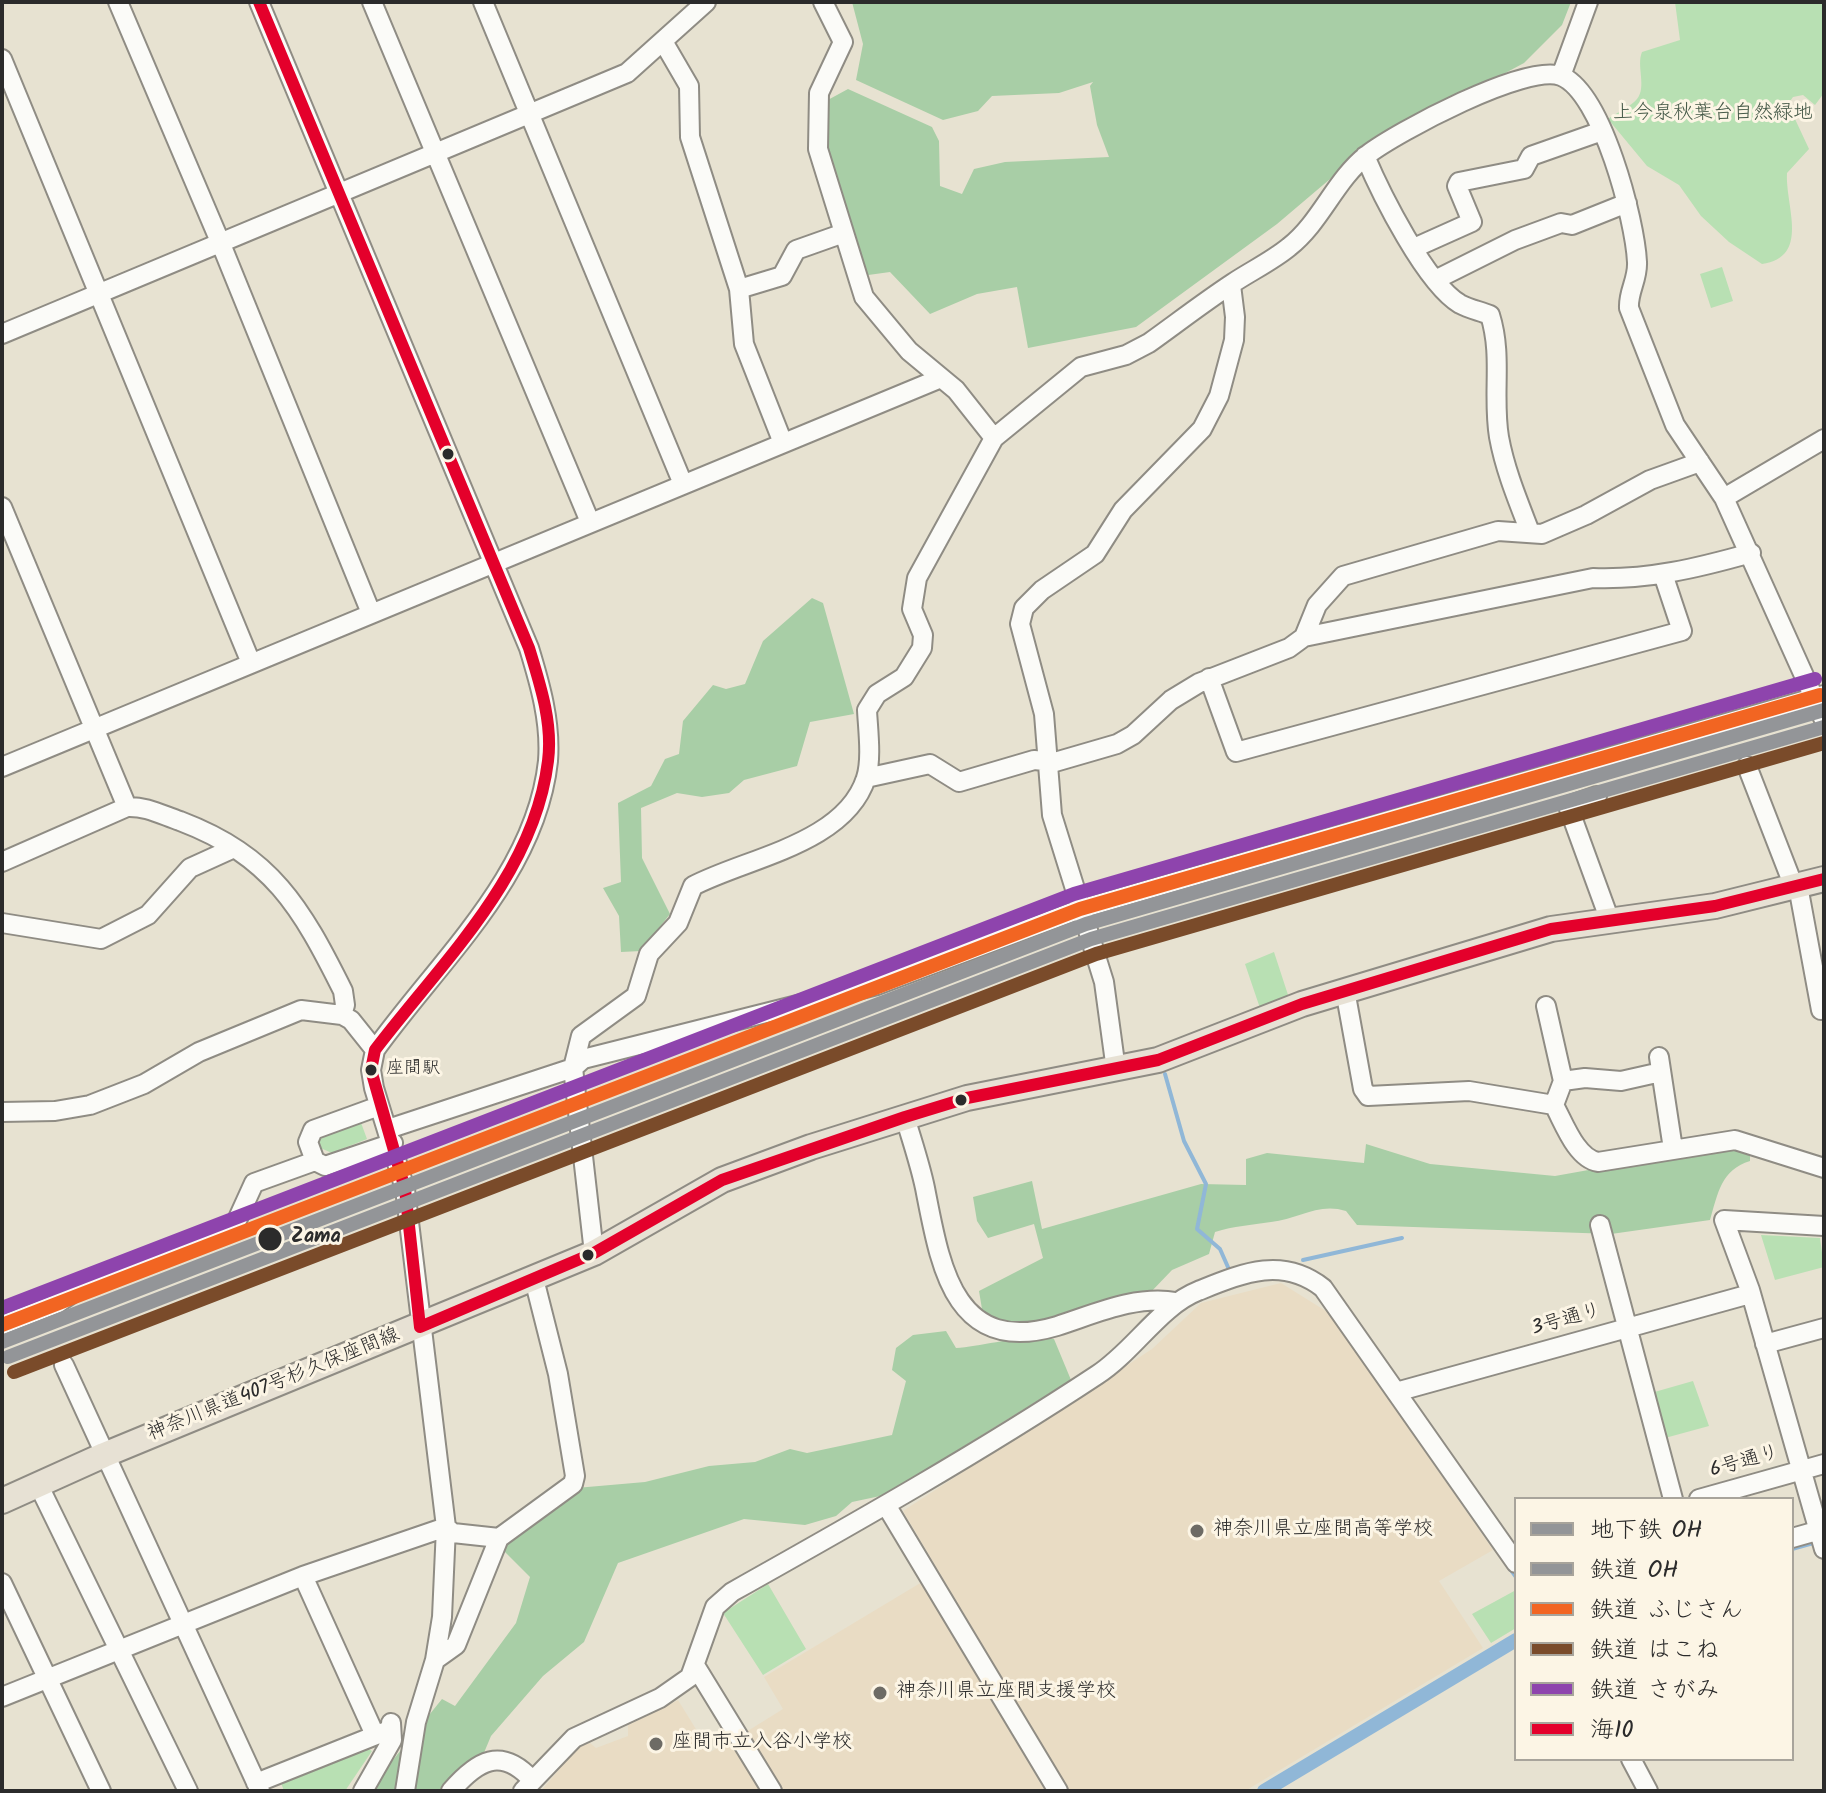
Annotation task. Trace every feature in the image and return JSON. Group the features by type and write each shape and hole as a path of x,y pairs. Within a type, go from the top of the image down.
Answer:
{"main road":[{"name":"神奈川県道407号杉久保座間線","path":"2,1501 104,1455 594,1253 722,1180 905,1117 967,1098 1116,1070 1176,1055 1260,1018 1551,929 1715,906 1824,879"}],"street":[{"path":"118,2 221,244 371,613"},
{"path":"259,2 494,561 529,648 546,712 548,758 530,828 500,885 375,1050 371,1070 405,1189 446,1527 442,1617 435,1660 421,1702 405,1791"},
{"path":"372,2 590,522"},
{"path":"483,2 683,484"},
{"path":"2,334 627,73 664,43 706,2"},
{"path":"823,2 843,42 819,93 818,149 864,297 909,351 956,390 994,438"},
{"path":"1561,76 1588,2"},
{"path":"664,43 689,86 690,137 739,289 744,344 783,443"},
{"path":"2,59 251,663"},
{"path":"594,1253 573,1068 581,1036 636,996 649,954 678,923 693,886 725,869 808,841 851,803 866,778 867,710 871,700 904,677 922,648 923,635 912,609 917,578 994,438 1081,367 1126,355 1149,343 1288,249 1304,234 1365,156 1434,116 1511,81 1535,75 1561,76 1590,103 1627,203 1637,260 1637,279 1628,295 1629,308 1675,425 1724,498 1820,696 1824,720"},
{"path":"1414,248 1472,222 1457,186 1459,182 1524,169 1531,156 1602,131"},
{"path":"1365,156 1414,248 1435,280 1460,304 1490,315 1497,337 1499,362 1499,437 1510,481 1530,532"},
{"path":"1435,280 1515,240 1561,223 1572,225 1627,203"},
{"path":"739,289 782,276 796,250 844,233"},
{"path":"1116,1070 1104,982 1052,815 1044,714 1020,624 1024,608 1042,590 1095,554 1123,510 1202,429 1219,396 1234,340 1231,285"},
{"path":"2,767 941,378"},
{"path":"1724,498 1824,439"},
{"path":"1304,637 1317,605 1343,576 1498,531 1542,534 1650,480 1700,462"},
{"path":"2,507 127,807"},
{"path":"866,778 930,764 959,782 1034,760 1046,761 1117,744 1133,735 1171,700 1209,678 1289,648 1304,637 1593,578 1627,579 1663,574 1751,553"},
{"path":"1209,678 1236,752 1682,631 1663,574"},
{"path":"379,1106 313,1130 308,1142 315,1161 325,1166 391,1136 573,1068 583,1059 877,985 1080,909 1820,696"},
{"path":"1747,766 1796,886 1821,1010"},
{"path":"1597,796 1568,806 1610,921"},
{"path":"2,862 127,807 141,806 205,831 254,861 290,895 343,991 345,1005 342,1015"},
{"path":"2,923 101,939 148,915 190,868 234,848"},
{"path":"1345,990 1363,1089 1368,1096 1469,1091 1554,1105 1589,1160 1735,1140 1824,1168"},
{"path":"1546,1006 1563,1081 1554,1105"},
{"path":"2,1112 55,1111 90,1105 144,1084 199,1052 301,1010 342,1015 351,1020 375,1050"},
{"path":"1563,1081 1585,1078 1621,1081 1660,1065 1673,1149"},
{"path":"905,1117 940,1265 949,1289 963,1308 979,1320 1025,1334 1144,1299 1176,1302"},
{"path":"2,1325 58,1303 92,1280 234,1227 254,1183 315,1161"},
{"path":"1794,1538 1822,1539 1750,1294 1724,1220 1824,1226"},
{"path":"1600,1225 1672,1497"},
{"path":"451,1791 477,1765 496,1760 517,1765 528,1786 574,1738 671,1692 690,1677 715,1607 732,1592 886,1505 1114,1365 1176,1302 1197,1291 1296,1262 1323,1288 1513,1554"},
{"path":"435,1660 456,1645 499,1538 573,1484 575,1476 558,1374 534,1279"},
{"name":"3号通り","path":"1396,1392 1750,1294"},
{"path":"1765,1344 1824,1328"},
{"path":"64,1365 258,1787 385,1729"},
{"name":"6号通り","path":"1706,1497 1824,1464"},
{"path":"38,1484 188,1791"},
{"path":"886,1505 1058,1791"},
{"path":"446,1527 453,1533 499,1538"},
{"path":"2,1697 303,1576 446,1527"},
{"path":"303,1576 392,1740 363,1791"},
{"path":"2,1583 101,1791"},
{"path":"696,1667 772,1791"},
{"path":"1632,1761 1648,1791"}],"shaded area":[{"name":"神奈川県立座間高等学校","path":"1281,1283 1329,1313 1493,1550 1439,1581 1483,1648 1245,1791 1069,1791 903,1511 1152,1349 1201,1303"},
{"name":"神奈川県立座間支援学校","path":"922,1582 1045,1791 781,1791 746,1732 783,1709 764,1677"},
{"name":"座間市立入谷小学校","path":"678,1700 710,1752 733,1740 764,1791 541,1791 578,1747 590,1743 596,1748 628,1736 628,1725"}],"green space":[{"path":"852,2 1571,2 1562,25 1524,63 1369,146 1277,224 1136,327 1028,348 1017,287 977,294 930,314 890,272 861,276 826,158 826,101 848,89 932,127 939,141 940,186 962,194 974,169 1005,162 1109,157 1097,125 1090,86 1093,82 1059,93 992,96 978,111 943,120 856,80 863,44"},
{"name":"上今泉秋葉台自然緑地","path":"1675,2 1824,2 1824,93 1815,105 1803,95 1793,97 1788,104 1809,149 1787,173 1791,241 1777,259 1762,264 1729,242 1701,216 1679,185 1647,166 1608,119 1631,105 1640,94 1642,52 1680,40"},
{"path":"1722,267 1733,301 1711,308 1700,274"},
{"path":"812,598 823,603 854,714 810,722 797,766 744,780 729,793 702,797 677,793 641,808 642,858 670,914 641,951 621,952 619,916 603,888 621,882 618,803 651,786 665,759 679,754 683,721 713,685 726,689 745,684 763,641"},
{"path":"1274,952 1290,1001 1261,1011 1245,964"},
{"path":"360,1120 367,1139 332,1153 318,1147 318,1137"},
{"path":"1366,1144 1430,1164 1555,1176 1728,1145 1750,1149 1750,1161 1733,1170 1722,1184 1710,1220 1611,1234 1357,1225 1346,1211 1327,1208 1215,1232 1209,1254 1172,1270 1149,1294 1032,1333 983,1315 979,1291 1043,1258 1034,1224 988,1238 977,1221 973,1197 1032,1181 1042,1229 1201,1184 1246,1185 1246,1159 1267,1153 1364,1163"},
{"path":"1761,1235 1820,1238 1824,1267 1775,1280"},
{"path":"946,1331 956,1348 1020,1339 1054,1339 1071,1380 885,1495 852,1502 836,1516 805,1525 744,1519 618,1563 584,1642 543,1676 491,1736 473,1779 461,1791 368,1791 442,1699 455,1706 516,1623 530,1577 503,1550 531,1515 576,1488 645,1482 709,1466 755,1462 790,1449 807,1453 892,1435 906,1381 892,1370 896,1348 913,1335"},
{"path":"1693,1381 1709,1426 1665,1438 1651,1393"},
{"path":"768,1584 806,1649 763,1675 723,1613"},
{"path":"1514,1591 1514,1629 1491,1643 1472,1614"},
{"path":"363,1746 372,1751 345,1791 284,1791 280,1780"}],"waterway":[{"path":"1165,1074 1184,1141 1206,1184 1197,1229 1220,1249 1231,1274"},
{"path":"1303,1260 1402,1238"},
{"path":"1794,1548 1817,1542"},
{"path":"1508,1566 1514,1574"},
{"path":"1264,1791 1514,1641"}],"metro line":[{"name":"OH","path":"2,1342 1086,924 1824,710"}],"rail line":[{"name":"さがみ","path":"2,1308 1074,894 1815,679"},
{"name":"ふじさん","path":"2,1325 1080,909 1820,695"},
{"name":"OH","path":"8,1357 1091,939 1824,727"},
{"name":"はこね","path":"14,1372 1096,954 1824,743"}],"transit line":[{"name":"海10","path":"259,2 529,648 549,732 548,761 539,803 505,880 455,951 375,1050 371,1070 405,1189 420,1327"},
{"name":"海10","path":"420,1327 594,1253 722,1180 905,1117 967,1098 1158,1060 1302,1004 1551,929 1715,906 1824,879"}],"place":[{"name":"座間駅","path":"371,1070"},
{"name":"Zama","path":"270,1239"},
{"name":"神奈川県立座間高等学校","path":"1197,1531"},
{"name":"神奈川県立座間支援学校","path":"880,1693"},
{"name":"座間市立入谷小学校","path":"656,1744"}]}
